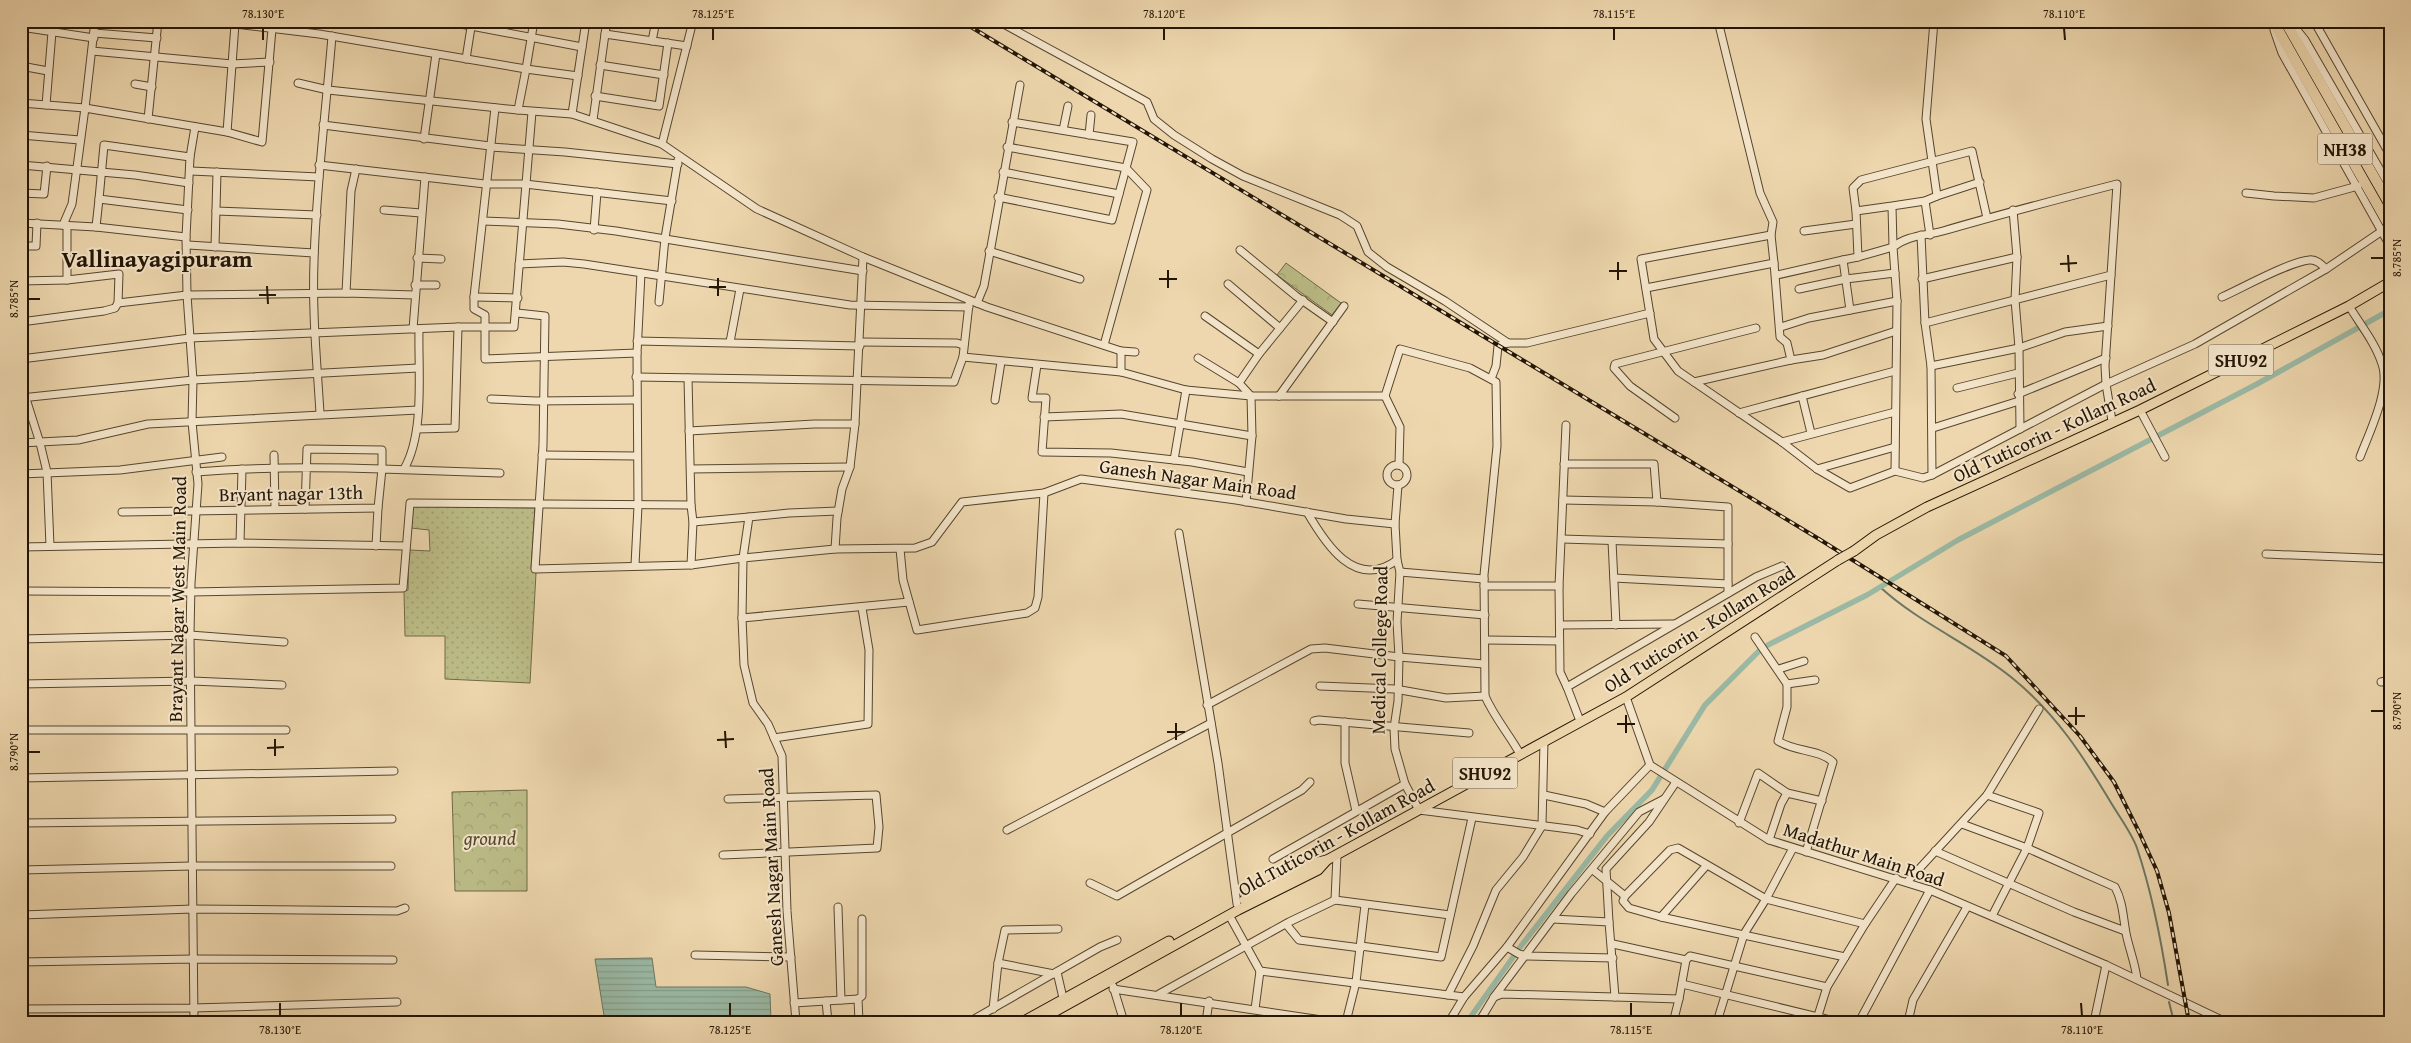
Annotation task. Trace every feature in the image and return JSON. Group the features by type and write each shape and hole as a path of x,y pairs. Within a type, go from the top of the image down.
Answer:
{"highway":[{"name":"NH38","path":"2272,21 2386,229"},
{"name":"NH38","path":"2285,21 2390,204"}],"main road":[{"name":"Old Tuticorin - Kollam Road","path":"1029,1021 1112,985 1230,915 1318,870 1327,860 1626,697 1876,535 1927,507 2112,421 2140,410 2349,306 2390,282"},
{"path":"1029,1021 1063,998 1314,863 1327,860"}],"street":[{"path":"67,280 65,225 72,204 95,21"},
{"path":"148,119 156,57 158,21"},
{"path":"217,21 332,36 578,76"},
{"path":"445,21 472,24 582,47"},
{"path":"518,110 534,21"},
{"path":"572,114 586,21"},
{"path":"593,120 607,21"},
{"path":"652,41 656,21"},
{"path":"662,144 693,21"},
{"path":"998,21 1147,102 1154,119 1174,135 1220,163 1243,176 1340,215 1357,226 1368,252 1387,266 1445,300 1508,343"},
{"path":"1718,21 1760,193 1773,222 1772,235 1777,275 1780,337 1787,343 1791,360"},
{"path":"1934,21 1926,119 1937,196"},
{"path":"2272,21 2282,53 2358,186 2386,229 2390,246"},
{"path":"2290,21 2305,40 2389,183"},
{"path":"2314,21 2390,155"},
{"path":"227,132 235,22"},
{"path":"466,58 472,24"},
{"path":"21,27 52,32 157,38"},
{"path":"21,103 85,108 227,132 262,142 272,29"},
{"path":"46,105 52,32"},
{"path":"605,34 687,46"},
{"path":"320,414 314,334 314,253 318,177 332,36"},
{"path":"595,96 659,106 668,43"},
{"path":"92,51 232,64 270,62"},
{"path":"424,139 436,54"},
{"path":"600,65 664,75"},
{"path":"21,66 48,71"},
{"path":"298,83 328,90 532,112 572,114 593,120 662,144 678,161 758,209 863,257 972,303 1121,351 1135,352"},
{"path":"136,84 152,87"},
{"path":"636,377 858,382 954,382 963,357 963,345 972,303 984,286 998,197 1020,84"},
{"path":"1064,130 1068,106"},
{"path":"495,108 485,184 483,221 474,297 474,309 484,313 485,359 637,353"},
{"path":"21,359 190,338 485,326 514,327 517,313 522,223 532,112"},
{"path":"1089,135 1091,115"},
{"path":"998,197 1112,220 1133,142 1012,122"},
{"path":"324,125 490,146 678,161"},
{"name":"Brayant Nagar West Main Road","path":"194,1022 192,682 190,635 197,511 196,461 192,422 193,380 187,295 188,245 186,236 191,171 190,157 195,127"},
{"path":"21,135 80,140"},
{"path":"96,227 104,145 190,157"},
{"path":"1007,147 1126,168 1147,190 1104,345"},
{"path":"1858,257 1853,188 1862,180 1972,151 1987,218"},
{"path":"659,302 666,238 678,161"},
{"path":"21,165 47,166 189,183"},
{"path":"319,165 485,184 525,184 672,201"},
{"path":"21,193 44,194 47,166"},
{"path":"346,293 351,191 356,169"},
{"path":"191,171 318,177"},
{"path":"215,247 217,172"},
{"path":"1003,172 1119,194"},
{"path":"404,469 410,460 417,429 418,368 414,295 425,177"},
{"path":"1856,211 1926,201 1980,182"},
{"path":"1777,275 1858,257 1893,247 1908,237 1930,235 2013,210 2117,184 2106,358 2106,384 2112,421"},
{"path":"2246,193 2314,198 2358,186"},
{"path":"594,230 597,192"},
{"path":"99,199 188,210"},
{"path":"1926,201 1930,235"},
{"path":"1892,206 1897,301 1895,471"},
{"path":"384,210 421,212"},
{"path":"2013,210 2017,257 2015,300 2019,348 2020,429"},
{"path":"216,211 317,215"},
{"path":"483,221 558,224 666,238 863,271"},
{"path":"21,223 96,227 186,236"},
{"path":"21,246 36,246 38,223"},
{"path":"1804,231 1856,224"},
{"path":"1772,235 1642,259 1654,339 1678,372 1782,442 1817,469 1850,488 1895,471 1923,478 1932,475 2106,384 2195,344 2340,261 2386,229"},
{"path":"1921,235 1925,322 1931,366 1932,475"},
{"path":"188,245 314,253"},
{"path":"1240,250 1302,300 1333,322"},
{"path":"989,251 1080,279"},
{"path":"835,549 838,511 842,489 850,467 855,424 863,257"},
{"path":"1922,279 2017,257"},
{"path":"417,258 441,259"},
{"path":"1843,260 1850,310"},
{"path":"2222,297 2279,271 2309,260 2318,261 2326,269"},
{"path":"519,264 563,262 862,306 972,303"},
{"path":"1646,288 1774,263"},
{"path":"635,565 638,506 635,400 641,273"},
{"path":"1798,289 1846,279 1895,273"},
{"path":"21,281 67,280 118,274 118,304"},
{"path":"1925,322 2111,275"},
{"path":"1228,284 1280,328"},
{"path":"415,285 436,285"},
{"path":"730,342 740,289"},
{"path":"21,322 104,311 114,308 118,304 187,295 346,293 414,295"},
{"path":"474,297 518,298"},
{"path":"1239,383 1259,354 1302,300"},
{"path":"1781,327 1809,318 1897,301"},
{"path":"1279,396 1344,306"},
{"path":"2349,306 2383,364 2384,382 2381,398 2360,458"},
{"path":"517,313 544,316 542,455 535,569 691,565 743,558 749,517"},
{"path":"1491,379 1496,366 1498,346 1508,343 1527,343 1650,313"},
{"path":"1205,316 1259,354"},
{"path":"1931,366 2019,348 2065,332 2108,326"},
{"path":"417,429 455,428 458,327"},
{"path":"1675,418 1630,386 1614,368 1615,364 1756,328"},
{"path":"1694,382 1791,360 1823,355 1896,331"},
{"path":"637,341 860,344 957,343 963,345"},
{"path":"1399,465 1400,427 1385,396 1400,349 1470,368 1496,382 1497,446 1484,583 1485,696 1492,712 1506,728 1520,754"},
{"path":"1121,351 1121,372"},
{"path":"963,357 1121,372 1186,390 1251,396 1385,396"},
{"path":"1198,358 1239,383 1251,396 1252,436 1246,502"},
{"path":"1933,428 2019,398 2106,358"},
{"path":"995,400 1001,362"},
{"path":"1037,365 1032,398 1046,398 1042,452 1111,453 1174,460 1248,472"},
{"path":"24,398 193,380 418,368"},
{"path":"1739,413 1895,371"},
{"path":"1957,388 2018,373"},
{"path":"688,378 693,522 691,565"},
{"path":"21,383 47,472 50,546"},
{"path":"1174,460 1186,390"},
{"path":"1802,396 1811,433"},
{"path":"492,399 635,400"},
{"path":"21,443 78,440 148,424 418,410"},
{"path":"2140,410 2165,457"},
{"path":"1782,442 1895,412"},
{"path":"1044,417 1121,414 1252,436"},
{"path":"689,431 814,424 855,424"},
{"path":"1566,425 1559,586 1561,625 1559,641 1560,672 1580,721"},
{"path":"1817,469 1895,448"},
{"path":"196,472 306,467 382,468 382,450 307,449 306,467 305,509"},
{"path":"274,455 275,509"},
{"path":"542,455 636,456"},
{"path":"21,474 120,470 222,457"},
{"path":"1564,464 1654,464 1657,502"},
{"path":"1399,465 1406,470 1407,476 1405,481 1398,485 1390,482 1387,474 1392,467 1399,465"},
{"path":"691,469 850,467"},
{"name":"Bryant nagar 13th","path":"122,512 378,508 382,468 500,473"},
{"path":"240,543 242,470"},
{"name":"Ganesh Nagar Main Road","path":"796,1022 784,854 782,756 768,724 752,703 744,665 742,618 743,558 835,549 915,548 932,542 962,502 1044,493 1081,479 1246,502 1346,519 1395,524"},
{"name":"Medical College Road","path":"1398,485 1395,524 1397,560 1400,572 1398,690 1394,728 1395,749 1405,784 1419,810"},
{"path":"900,549 903,580 917,630 1027,613 1035,608 1038,596 1044,493"},
{"path":"1563,500 1657,502 1728,507 1728,594"},
{"path":"21,591 191,592 403,588 410,503 691,505"},
{"path":"376,546 378,508"},
{"path":"693,522 789,513 838,511"},
{"path":"1307,512 1325,542 1343,560 1362,569 1386,568 1397,560"},
{"path":"1179,533 1211,723 1237,904"},
{"path":"1562,539 1728,544"},
{"path":"1612,541 1616,625"},
{"path":"21,547 240,543 406,546"},
{"path":"2266,554 2390,558"},
{"path":"1567,687 1674,624 1782,566"},
{"path":"1400,572 1484,583 1559,586"},
{"path":"1614,578 1728,584"},
{"path":"742,618 862,608 908,602"},
{"path":"1358,604 1485,615"},
{"path":"774,738 868,724 869,650 862,608"},
{"path":"1561,625 1674,624"},
{"path":"21,639 190,635 284,642"},
{"path":"1755,637 1779,669 1787,684 1787,707 1778,741 1788,747 1827,757 1833,762 1806,852"},
{"path":"1485,640 1559,641"},
{"path":"1207,705 1312,649 1324,648 1484,664"},
{"path":"1779,669 1804,661"},
{"path":"1787,684 1815,680"},
{"path":"2381,682 2390,680"},
{"path":"21,684 192,682 282,685"},
{"path":"1320,686 1398,690 1446,698 1485,696"},
{"path":"1479,1022 1494,997 1516,952 1605,812 1653,767 1626,697"},
{"path":"1908,882 1986,795 2039,709"},
{"path":"1314,721 1344,722 1468,734"},
{"path":"1344,722 1345,763 1356,811"},
{"path":"1007,830 1211,723"},
{"path":"21,730 286,730"},
{"path":"1448,994 1473,946 1496,890 1523,857 1542,826 1544,741"},
{"name":"Madathur Main Road","path":"1653,767 1739,823 1769,840 1930,890 2106,965 2226,1022"},
{"path":"21,778 394,771"},
{"path":"1739,823 1758,773 1787,793 1822,801"},
{"path":"1615,997 1613,944 1609,922 1605,878 1606,869 1649,822 1675,781"},
{"path":"1090,883 1117,896 1302,790 1310,782"},
{"path":"1273,859 1405,784"},
{"path":"1769,840 1781,804 1787,793"},
{"path":"1544,794 1586,804 1605,812"},
{"path":"724,856 877,848 878,818 876,795 728,799"},
{"path":"1986,795 2039,813 2027,848 1992,916"},
{"path":"1449,1022 1464,997 1553,919 1639,812 1664,800"},
{"path":"1419,810 1577,830 1590,834"},
{"path":"1286,924 1299,940 1441,957 1472,818"},
{"path":"21,824 392,819"},
{"path":"1962,824 2027,848 2115,887 2120,895 2125,931 2135,961 2137,979"},
{"path":"1845,957 1661,917 1629,908 1623,901 1625,896 1674,848 1678,848 1706,866 1766,899 1865,924"},
{"path":"1717,1022 1744,934 1766,899 1793,848"},
{"path":"1935,851 2074,912 2125,931"},
{"path":"1335,900 1336,855"},
{"path":"21,870 192,866 391,866"},
{"path":"1661,917 1706,866"},
{"path":"1593,870 1625,896"},
{"path":"1817,1019 1827,987 1865,924 1896,878"},
{"path":"1860,1022 1930,890"},
{"path":"1159,994 1246,945 1335,900 1450,914"},
{"path":"1346,1022 1356,982 1365,905"},
{"path":"838,907 841,1000"},
{"path":"1908,1022 1912,1000 1968,907"},
{"path":"21,915 193,909 397,911 405,908"},
{"path":"1230,915 1260,971 1255,1009"},
{"path":"794,1003 858,999 862,996 862,919"},
{"path":"1553,919 1609,922"},
{"path":"993,1009 998,963 1005,930 1058,929"},
{"path":"969,1022 1100,947 1116,940"},
{"path":"1613,944 1686,960"},
{"path":"1516,952 1613,958"},
{"path":"695,955 791,957"},
{"path":"1684,1022 1674,1021 1686,960 1690,956 1827,987"},
{"path":"21,962 193,959 393,960"},
{"path":"998,963 1056,973"},
{"path":"2094,1022 2106,965"},
{"path":"1260,971 1464,997"},
{"path":"1056,973 1063,998"},
{"path":"1682,984 1725,993 1817,1019 1839,1022"},
{"path":"1124,1022 1112,985 1335,1022"},
{"path":"1494,997 1502,994 1679,999"},
{"path":"858,999 860,1022"},
{"path":"826,1001 828,1022"},
{"path":"1206,1022 1208,1001"},
{"path":"21,1009 193,1008 397,1002"}],"green space":[{"path":"1286,263 1341,303 1332,315 1277,275"},
{"path":"413,506 535,508 531,569 536,573 530,683 445,679 445,636 405,636 404,591 408,590 409,550 430,551 429,530 411,528"},
{"name":"ground","path":"527,790 527,891 455,891 452,792"}],"shaded area":[{"path":"652,958 656,987 746,987 770,994 771,1022 605,1022 595,959"}],"waterway":[{"path":"1768,645 1867,595 1958,540 2257,384 2390,310"},
{"path":"1880,587 1911,611 2011,677 2042,705 2068,736 2091,770 2137,848 2156,916 2168,985"},
{"path":"1467,1022 1521,946 1607,836 1652,790 1705,705 1759,651"},
{"path":"2169,1002 2174,1022"}],"railway":[{"path":"961,21 1819,539 2006,656 2080,736 2114,782 2157,871 2169,913 2189,1022"}],"district":[{"name":"Vallinayagipuram","path":"157,258"}]}
